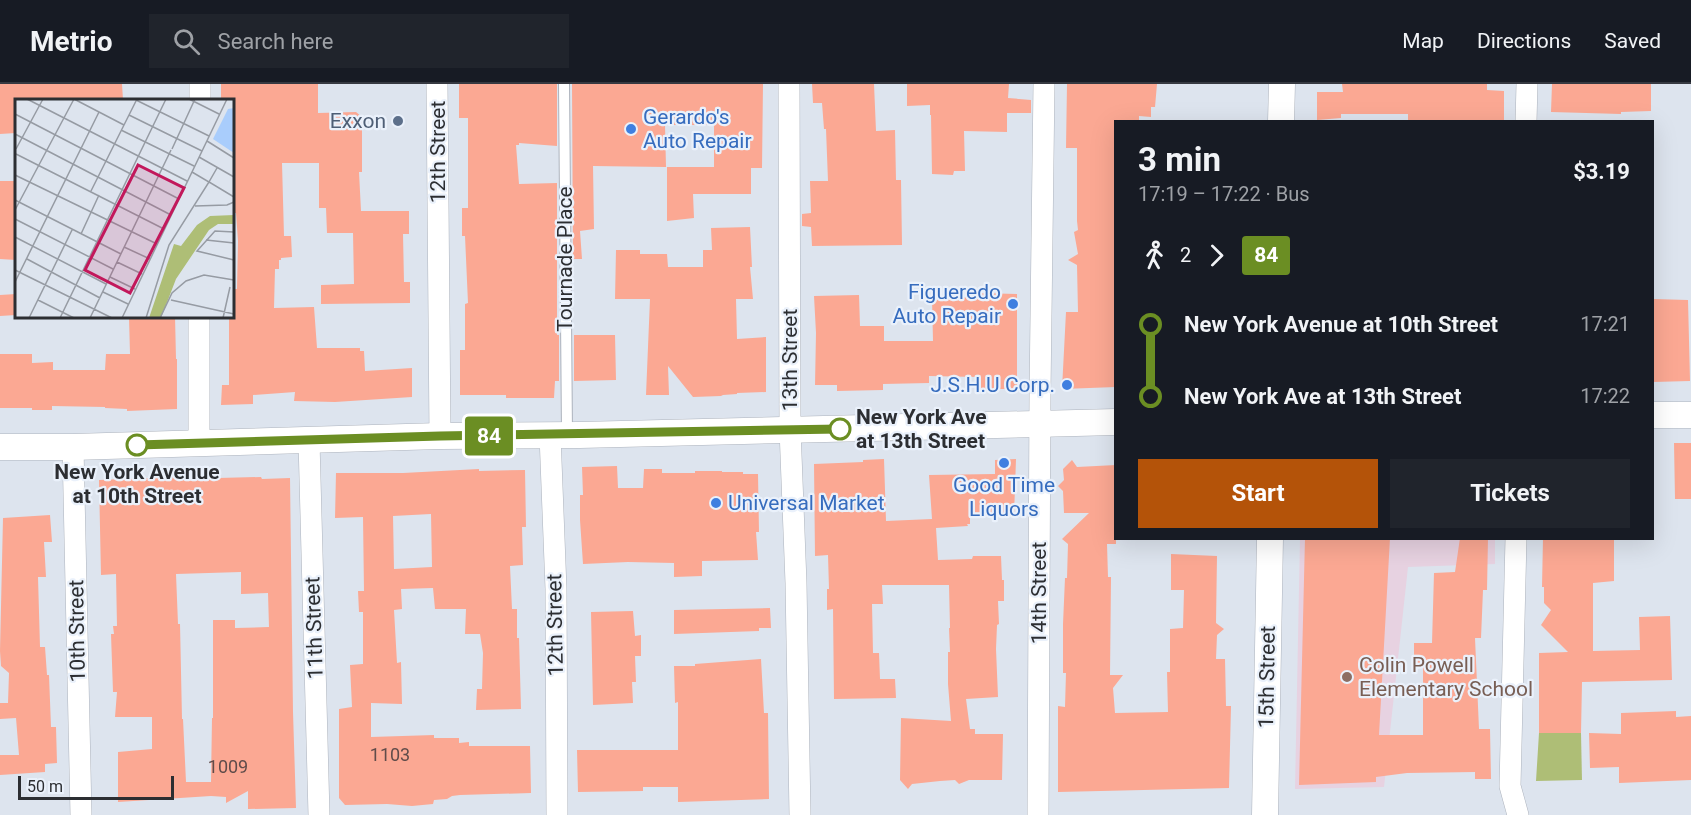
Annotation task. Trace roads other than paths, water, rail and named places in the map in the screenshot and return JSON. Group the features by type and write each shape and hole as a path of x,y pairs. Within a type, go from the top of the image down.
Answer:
{"street":[{"name":"12th Street","path":"437,84 440,436"},
{"name":"13th Street","path":"789,84 790,429 796,583 800,815"},
{"name":"14th Street","path":"1038,815 1044,84"},
{"path":"1281,120 1282,84"},
{"path":"1526,120 1527,84"},
{"path":"198,444 199,318"},
{"path":"1654,415 1691,415"},
{"path":"0,447 1114,422"},
{"name":"12th Street","path":"557,815 556,590 559,435"},
{"name":"11th Street","path":"309,441 319,815"},
{"name":"10th Street","path":"73,447 81,815"},
{"name":"15th Street","path":"1265,815 1270,540"},
{"path":"1515,540 1510,786 1518,815"}],"lane":[{"name":"Tournade Place","path":"559,435 564,84"}],"place":[{"name":"Exxon","path":"398,121"},
{"name":"Gerardo's Auto Repair","path":"631,129"},
{"name":"Figueredo Auto Repair","path":"1013,304"},
{"name":"J.S.H.U Corp.","path":"1067,385"},
{"name":"New York Ave at 13th Street","path":"840,429"},
{"name":"New York Avenue at 10th Street","path":"137,445"},
{"name":"Good Time Liquors","path":"1004,463"},
{"name":"Universal Market","path":"716,503"},
{"name":"Colin Powell Elementary School","path":"1347,677"}]}
